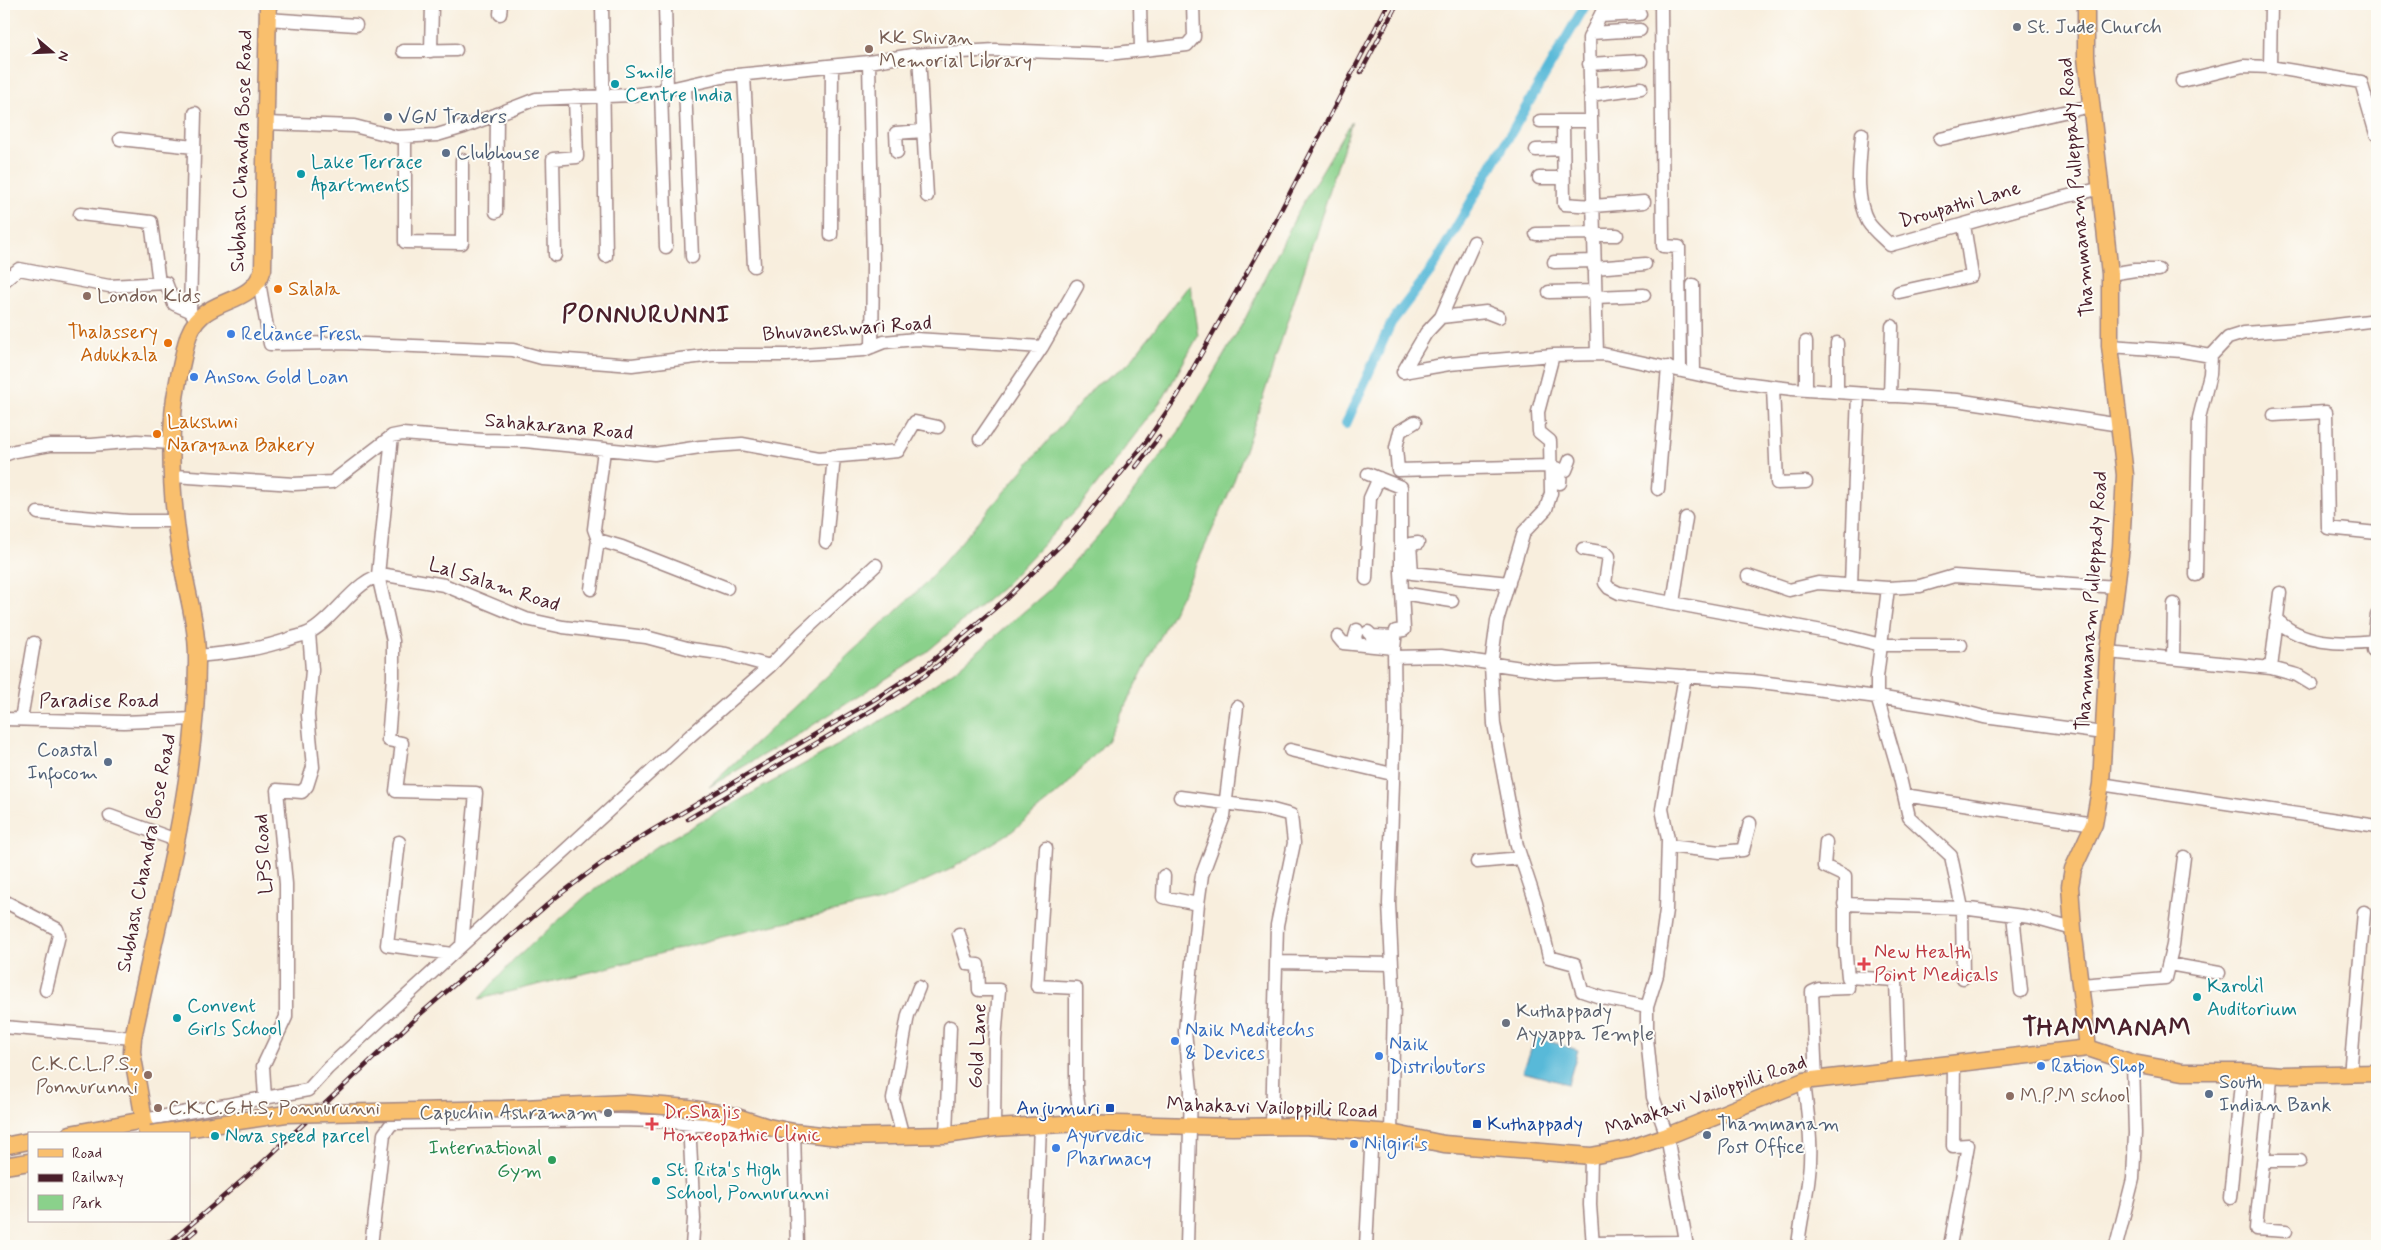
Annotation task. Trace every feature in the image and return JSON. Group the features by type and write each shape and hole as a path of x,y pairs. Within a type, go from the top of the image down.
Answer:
{"main road":[{"name":"Thammanam Pulleppady Road","path":"2086,4 2086,57 2099,189 2110,274 2110,346 2125,475 2117,587 2108,652 2101,784 2094,824 2073,869 2070,886 2073,930 2088,1048"},
{"name":"Subhash Chandra Bose Road","path":"147,1129 132,1052 133,1038 176,840 194,719 197,656 176,521 172,443 173,415 193,315 245,293 259,282 263,269 267,11"},
{"name":"Mahakavi Vailoppilli Road","path":"101,1132 286,1114 503,1109 626,1103 689,1108 731,1115 768,1127 839,1137 946,1135 994,1128 1081,1123 1190,1126 1305,1126 1391,1133 1444,1144 1590,1156 1628,1149 1667,1136 1810,1080 1954,1065 2088,1048 2133,1062 2184,1072 2377,1074"},
{"path":"4,1146 28,1141"},
{"path":"4,1156 28,1152"},
{"path":"4,1166 28,1162"}],"street":[{"path":"431,51 432,4"},
{"path":"602,4 606,256"},
{"path":"665,4 666,246"},
{"path":"1140,4 1141,50"},
{"path":"265,122 354,126 397,137 405,137 437,134 464,127 536,99 602,96 664,90 727,76 869,62 919,55 995,50 1108,54 1187,45 1194,37 1193,4"},
{"path":"1596,354 1589,38 1606,4"},
{"path":"1658,489 1674,369 1679,247 1662,246 1660,4"},
{"path":"2270,68 2271,4"},
{"path":"267,11 356,25"},
{"path":"1600,16 1640,14"},
{"path":"1591,34 1640,30"},
{"path":"403,51 456,50"},
{"path":"919,55 927,196"},
{"path":"1589,64 1641,61"},
{"path":"869,62 873,265 872,347"},
{"path":"831,235 832,66"},
{"path":"2182,81 2243,66 2270,68 2361,82 2376,134"},
{"path":"744,75 754,266"},
{"path":"685,86 692,257"},
{"path":"1590,95 1641,88"},
{"path":"555,255 552,158 577,156 575,97"},
{"path":"1940,139 2091,106"},
{"path":"4,281 19,269 109,286 166,283 174,304 193,315 195,113"},
{"path":"496,212 497,114"},
{"path":"1540,120 1591,120"},
{"path":"1562,121 1564,204 1593,206 1644,202"},
{"path":"897,152 896,133 923,131"},
{"name":"Droupathi Lane","path":"1862,134 1859,185 1863,204 1868,222 1890,245 1964,225 2041,201 2099,189"},
{"path":"405,137 405,242 462,243 462,160"},
{"path":"120,139 194,147"},
{"path":"1536,150 1563,149"},
{"path":"1538,178 1563,178"},
{"path":"80,214 151,222 159,283"},
{"path":"1899,292 1972,276 1964,225"},
{"path":"1536,234 1616,235"},
{"path":"1474,242 1441,317 1426,333 1403,372 1448,364 1553,355 1596,354 1728,381 1806,390 1957,400 2120,425"},
{"path":"1554,262 1645,264"},
{"path":"2110,274 2134,270 2159,270"},
{"name":"Bhuvaneshwari Road","path":"259,282 270,344 340,343 513,350 542,358 632,365 703,356 835,353 864,350 884,342 916,339 1042,347"},
{"path":"1693,285 1694,373"},
{"path":"980,439 1042,347 1077,286"},
{"path":"1549,292 1644,295"},
{"path":"1441,317 1486,312 1499,317"},
{"path":"2196,574 2199,418 2210,374 2212,356 2228,338 2244,333 2312,328 2377,320"},
{"path":"1890,396 1892,326"},
{"path":"1806,342 1806,390"},
{"path":"1837,343 1837,392"},
{"path":"2110,346 2182,351 2212,356"},
{"path":"1553,355 1538,412 1539,432 1550,441 1560,483"},
{"path":"1773,387 1777,483 1806,482"},
{"path":"1851,585 1858,394"},
{"path":"2274,414 2326,412 2328,528 2377,533"},
{"name":"Sahakarana Road","path":"392,436 402,434 525,441 654,454 700,447 742,444 818,458 898,451 915,422 938,427"},
{"path":"1398,470 1396,448 1400,431 1415,422"},
{"path":"174,476 286,484 332,482 392,436"},
{"path":"392,436 378,575 393,641 394,678 388,740 402,744 396,792 476,793 462,945"},
{"path":"4,455 15,451 50,445 92,445 137,441 172,443"},
{"path":"591,589 598,540 594,529 604,450"},
{"path":"826,542 834,456"},
{"path":"1366,578 1370,498 1379,478 1398,470 1555,468 1566,470 1570,460"},
{"path":"1555,468 1546,509 1524,532 1497,621 1491,665 1494,724 1521,858 1536,903 1549,957 1575,964 1582,991 1603,998 1647,1007"},
{"path":"1379,478 1401,487 1406,572"},
{"path":"38,513 128,521 176,521"},
{"path":"1673,603 1686,518"},
{"path":"598,540 622,547 727,588"},
{"path":"1391,1133 1394,1005 1389,904 1394,648 1396,631 1404,630 1402,593 1410,544 1418,543"},
{"path":"1583,549 1606,553 1609,556 1605,583 1609,588 1619,593 1833,633 1881,645 1962,645"},
{"path":"147,1129 265,1098 308,1090 328,1068 690,736 770,666 802,632 876,565"},
{"path":"1406,572 1508,583"},
{"path":"197,656 258,650 309,633 327,622 363,583 378,575"},
{"name":"Lal Salam Road","path":"378,575 428,581 444,585 526,619 563,627 646,637 691,649 726,654 770,666"},
{"path":"1748,576 1789,590 1818,583 1888,588 1920,586 1954,576 2117,587"},
{"path":"1888,588 1877,697 1908,817 1951,856 1962,908 1963,978"},
{"path":"1402,593 1452,601"},
{"path":"2270,668 2275,644 2276,618 2280,593"},
{"path":"2173,658 2174,604"},
{"path":"2276,618 2283,626 2296,633 2317,640 2373,646 2377,615"},
{"path":"1357,644 1355,637 1363,631 1394,648"},
{"name":"LPS Road","path":"265,1098 263,1066 286,1017 286,884 277,790 302,792 308,786 313,772 308,715 312,670 309,633"},
{"path":"1338,637 1343,643 1394,648 1491,665 1556,673 1611,671 1753,681 1877,697 1954,709 1984,717 2104,733"},
{"path":"21,719 34,643"},
{"path":"2108,652 2270,668 2297,674 2312,684"},
{"path":"1590,1156 1590,1205 1593,1245 1683,1244 1667,1136 1653,1097 1647,1038 1647,1007 1657,976 1666,910 1668,846 1662,809 1685,676"},
{"path":"1187,1246 1191,1090 1185,1031 1202,875 1227,803 1237,707"},
{"name":"Paradise Road","path":"4,719 124,722 194,719"},
{"path":"1290,750 1392,774"},
{"path":"2101,784 2377,826"},
{"path":"1904,796 2094,824"},
{"path":"1180,797 1269,809 1291,815 1294,843 1278,925 1272,1126"},
{"path":"110,816 176,840"},
{"path":"1668,846 1720,852 1743,850 1750,823"},
{"path":"399,842 387,945 452,954"},
{"path":"1826,842 1824,866 1845,876 1844,946 1848,977 1896,980 1899,1070"},
{"path":"1046,848 1037,986 1076,988 1076,1088 1081,1123"},
{"path":"2080,985 2165,978 2169,964 2184,857"},
{"path":"1477,862 1521,858"},
{"path":"1164,876 1163,897 1198,904"},
{"path":"4,901 57,929 59,935 46,990"},
{"path":"1844,904 1962,908 2030,917 2073,930"},
{"path":"2350,1075 2364,912"},
{"path":"2013,915 2021,991"},
{"name":"Gold Lane","path":"959,934 968,964 978,965 979,990 999,990 995,1040 994,1128"},
{"path":"1276,962 1392,964"},
{"path":"2169,964 2219,973"},
{"path":"903,1137 893,1099 908,1014 919,987"},
{"path":"1798,1246 1800,1221 1810,1173 1812,992 1819,989 1848,988"},
{"path":"946,1135 950,1026"},
{"path":"4,1027 133,1038"},
{"path":"2116,1246 2133,1179 2135,1132 2133,1062"},
{"path":"1950,1246 1968,1145 1953,1146 1954,1065"},
{"path":"2230,1198 2242,1072"},
{"path":"2271,1074 2267,1142 2263,1161 2256,1229 2286,1231"},
{"path":"371,1246 384,1134 392,1123 583,1119 689,1123 725,1127 768,1127"},
{"path":"689,1123 694,1219 692,1246"},
{"path":"1035,1246 1040,1126"},
{"path":"1366,1246 1372,1131"},
{"path":"794,1132 797,1246"},
{"path":"2263,1161 2300,1161"}],"green space":[{"path":"1352,121 1256,419 1232,486 1194,571 1107,741 1064,788 1011,832 951,869 881,901 722,937 599,970 479,999 514,960 587,895 659,845 874,725 957,669 1049,590 1116,516 1180,430 1245,319 1301,206"},
{"path":"1190,284 1198,336 1164,397 1085,500 1003,587 922,656 805,730 709,787 925,584 1095,386 1128,364"}],"water":[{"path":"1535,1037 1578,1050 1568,1084 1523,1072"}],"waterway":[{"path":"1346,424 1391,323 1432,269 1586,4"}],"railway":[{"path":"166,1246 260,1165 418,1016 555,898 614,854 875,699 926,666 1006,599 1071,535 1146,442 1178,395 1267,237 1388,4"},
{"path":"1361,72 1397,4"},
{"path":"1136,467 1159,437"},
{"path":"688,819 874,709 926,675 981,630"},
{"path":"177,1246 196,1230"}],"place":[{"name":"St. Jude Church","path":"2017,27"},
{"name":"KK Shivan Memorial Library","path":"869,49"},
{"name":"Smile Centre India","path":"615,84"},
{"name":"VGN Traders","path":"388,117"},
{"name":"Clubhouse","path":"446,153"},
{"name":"Lake Terrace Apartments","path":"301,174"},
{"name":"Salala","path":"278,289"},
{"name":"London Kids","path":"87,296"},
{"name":"Reliance Fresh","path":"231,334"},
{"name":"Thalassery Adukkala","path":"168,343"},
{"name":"Anson Gold Loan","path":"194,377"},
{"name":"Lakshmi Narayana Bakery","path":"157,434"},
{"name":"Coastal Infocom","path":"108,762"},
{"name":"New Health Point Medicals","path":"1864,964"},
{"name":"Karolil Auditorium","path":"2197,997"},
{"name":"Convent Girls School","path":"177,1018"},
{"name":"Kuthappady Ayyappa Temple","path":"1506,1023"},
{"name":"Naik Meditechs & Devices","path":"1175,1041"},
{"name":"Naik Distributors","path":"1379,1056"},
{"name":"Ration Shop","path":"2041,1066"},
{"name":"C.K.C.L.P.S., Ponnurunni","path":"148,1075"},
{"name":"South Indian Bank","path":"2209,1094"},
{"name":"M.P.M school","path":"2010,1096"},
{"name":"C.K.C.G.H.S, Ponnurunni","path":"158,1108"},
{"name":"Anjumuri","path":"1110,1108"},
{"name":"Capuchin Ashramam","path":"608,1113"},
{"name":"Dr.Shajis Homeopathic Clinic","path":"652,1124"},
{"name":"Kuthappady","path":"1477,1124"},
{"name":"Thammanam Post Office","path":"1707,1135"},
{"name":"Nova speed parcel","path":"215,1136"},
{"name":"Nilgiri's","path":"1354,1144"},
{"name":"Ayurvedic Pharmacy","path":"1056,1148"},
{"name":"International Gym","path":"552,1160"},
{"name":"St. Rita's High School, Ponnurunni","path":"656,1181"}],"district":[{"name":"PONNURUNNI","path":"646,315"},
{"name":"THAMMANAM","path":"2107,1028"}]}
